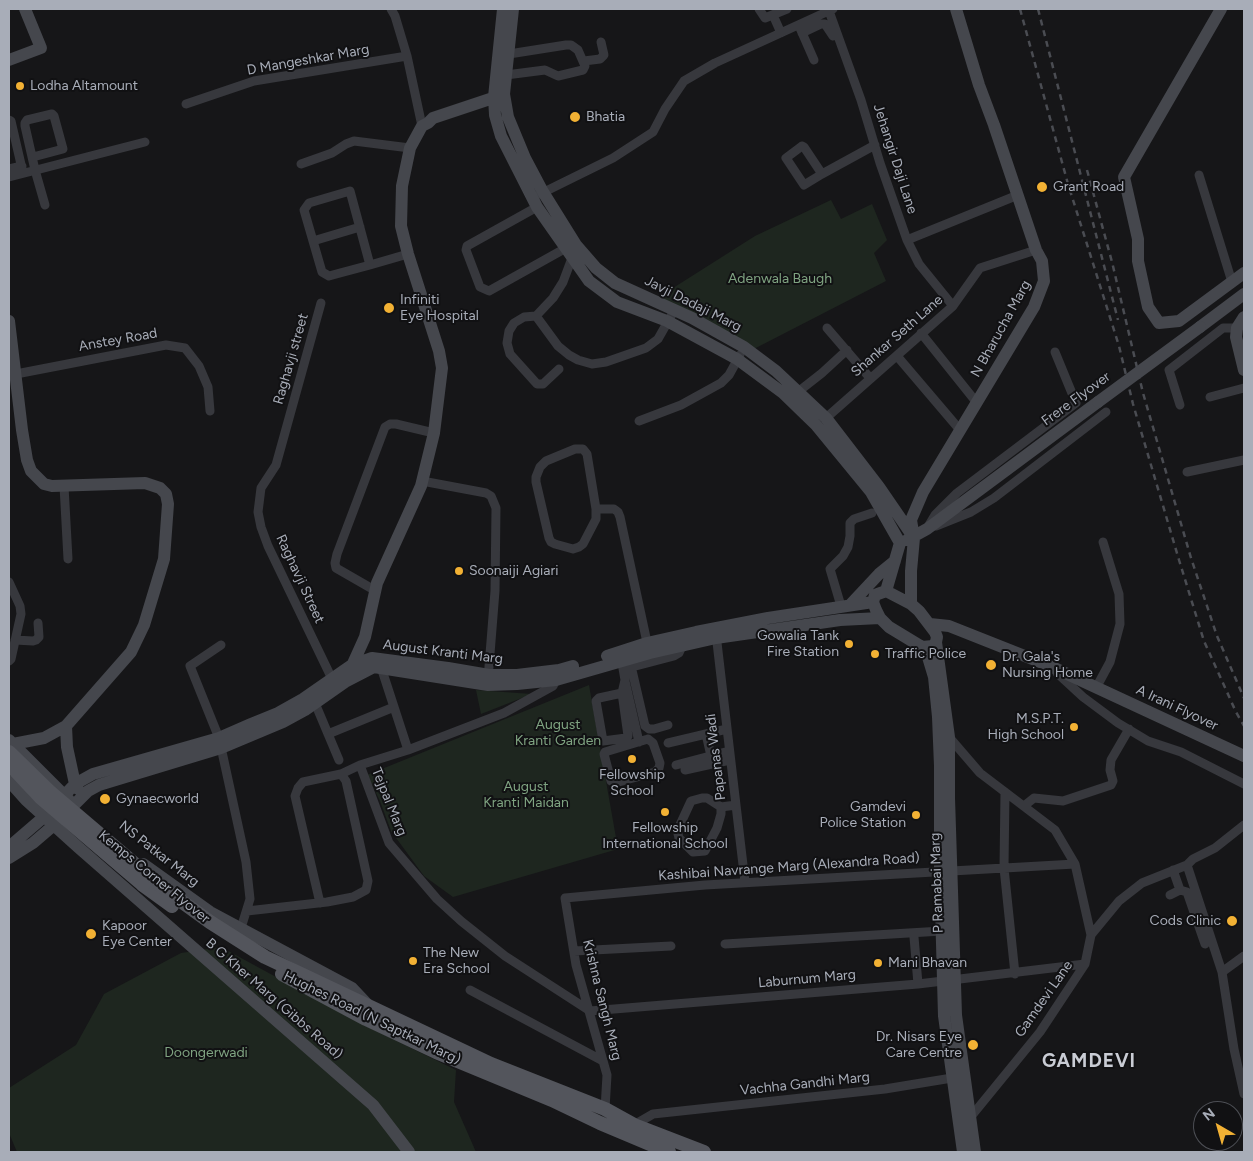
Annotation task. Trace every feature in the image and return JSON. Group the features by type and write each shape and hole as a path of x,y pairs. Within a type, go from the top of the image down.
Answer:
{"main road":[{"path":"9,60 41,48 25,9"},
{"name":"Javji Dadaji Marg","path":"503,9 500,99 525,158 537,199 569,253 589,280 617,302 667,321 737,359 776,371 816,425 871,492 900,543"},
{"name":"Javji Dadaji Marg","path":"500,99 506,75 513,9"},
{"name":"N Bharucha Marg","path":"914,538 911,520 923,492 1034,307 1044,281 1042,261 1036,250 993,122 978,84 956,9"},
{"path":"1221,9 1124,177 1138,239 1138,261 1148,308 1160,323 1179,321 1244,273"},
{"path":"338,683 352,665 365,637 376,591 385,564 422,480 434,433 442,368 439,351 401,226 402,186 410,148 425,124 433,118 443,118 500,99"},
{"name":"Javji Dadaji Marg","path":"537,199 596,268 615,283 675,309 744,347 759,367"},
{"name":"Frere Flyover","path":"900,543 914,538 927,529 1244,294"},
{"path":"1244,317 1237,328 1236,337 1244,370"},
{"path":"9,321 22,430 27,460 31,471 44,484 64,486 145,483 160,488 166,494 168,504 164,559 144,625 131,652 62,729 44,738 10,746"},
{"name":"Javji Dadaji Marg","path":"794,395 826,418 879,487 914,538"},
{"path":"911,604 914,538"},
{"path":"886,591 900,543"},
{"path":"845,605 895,561"},
{"path":"930,624 911,604 886,591 875,595 873,602 880,618 889,628 922,647 933,646 936,642"},
{"name":"August Kranti Marg","path":"352,665 376,662 488,680 517,675 558,675 626,657 649,648 845,605 873,602"},
{"name":"August Kranti Marg","path":"716,633 840,620 880,618"},
{"name":"A Irani Flyover","path":"930,624 949,626 1050,666 1244,756"},
{"name":"P Ramabai Marg","path":"930,624 937,637 944,733 950,1015 956,1061 970,1117 975,1152"},
{"path":"365,637 376,662"},
{"name":"P Ramabai Marg","path":"922,647 928,657 934,677 944,733"},
{"name":"August Kranti Marg","path":"50,821 64,795 75,784 93,774 127,770 220,743 253,729 303,699 338,683 376,662"},
{"name":"August Kranti Marg","path":"253,729 283,722 315,703 338,683"},
{"path":"62,729 78,801"},
{"name":"NS Patkar Marg","path":"10,746 64,795 78,801 139,861 210,912 352,988 368,1005"},
{"name":"Kemps Corner Flyover","path":"10,746 49,791 149,891"},
{"name":"Kemps Corner Flyover","path":"9,764 42,798 149,891 210,922 266,957 491,1064 605,1109 634,1125 704,1152"},
{"name":"August Kranti Marg","path":"50,821 78,801 88,791 127,770"},
{"name":"B G Kher Marg (Gibbs Road)","path":"9,781 26,800 50,821 149,891 373,1105 409,1152"},
{"path":"26,800 31,818 27,832"},
{"path":"9,846 27,832 50,821"},
{"path":"9,858 33,842 50,821"},
{"name":"P Ramabai Marg","path":"946,870 942,931 949,980"},
{"name":"Hughes Road (N Saptkar Marg)","path":"149,891 262,964 366,1019 436,1052 670,1152"},
{"name":"P Ramabai Marg","path":"959,1077 960,1130 963,1152"},
{"path":"600,1122 605,1109"}],"street":[{"path":"759,9 764,18 770,13 788,9"},
{"path":"800,29 813,13 831,10"},
{"path":"825,24 831,10"},
{"name":"Jehangir Daji Lane","path":"831,10 907,240 919,264 953,306"},
{"path":"393,12 425,124"},
{"path":"770,13 781,32"},
{"path":"569,253 489,291 480,287 466,250 468,246 537,199 612,158 653,132 664,109 684,81 781,32 825,24"},
{"path":"825,24 828,26 836,44 841,44"},
{"path":"800,29 814,60"},
{"path":"584,61 600,59 604,55 602,42"},
{"path":"506,75 545,70 558,76 583,70 585,66 575,47 566,45 508,54"},
{"name":"D Mangeshkar Marg","path":"186,104 254,81 407,56"},
{"path":"32,158 62,149 52,114 28,120 25,123 32,158 45,205"},
{"path":"9,120 22,170"},
{"path":"301,164 332,153 354,141 410,148"},
{"path":"9,169 36,170 145,142"},
{"path":"822,174 804,146 786,157 803,185 875,145"},
{"path":"9,177 22,170"},
{"path":"1199,175 1232,282"},
{"path":"370,265 350,191 309,203 304,210 322,272 329,276 370,265 408,254"},
{"path":"907,240 1018,195"},
{"path":"313,241 360,227"},
{"name":"Shankar Seth Lane","path":"826,418 953,306 980,268 1036,250"},
{"path":"559,369 540,385 508,350 507,343 514,323 524,318 536,316 553,298 563,282 569,253"},
{"name":"Raghavji street","path":"287,423 321,303"},
{"path":"536,316 558,346 578,360 592,364 606,362 646,348 658,339 675,309"},
{"path":"827,328 870,378"},
{"path":"1180,405 1169,370 1223,328 1237,328"},
{"path":"921,334 977,403"},
{"name":"Anstey Road","path":"16,374 166,345 186,348 199,366 208,386 210,411"},
{"path":"639,421 669,411 721,383 729,374 744,347"},
{"path":"794,395 847,350"},
{"path":"927,529 935,515 958,493 1076,402 1055,352"},
{"path":"896,356 960,430"},
{"path":"1210,397 1244,388"},
{"path":"927,529 971,512 994,498 1106,412"},
{"name":"Raghavji Street","path":"287,423 276,465 261,488 258,512 268,546 338,683"},
{"path":"376,591 336,568 337,554 385,427 390,424 396,424 434,433"},
{"path":"575,449 583,449 587,454 596,509 596,519 583,544 579,547 573,549 551,542 536,482 540,467 546,461 575,449"},
{"path":"1188,472 1244,460"},
{"path":"422,480 486,493 491,496 496,508 495,591 488,680"},
{"path":"64,486 68,559"},
{"path":"596,509 614,509 618,512 649,648"},
{"path":"845,605 830,569 843,556 848,547 850,523 854,519 872,513"},
{"path":"1096,688 1110,662 1120,624 1119,594 1103,542"},
{"path":"9,582 20,606 21,614 9,661"},
{"path":"15,640 36,640 39,637 38,623"},
{"name":"Papanas Wadi","path":"716,633 745,882"},
{"path":"626,657 674,656 679,653 685,640"},
{"path":"221,646 190,666 220,743 246,862 250,900 241,928"},
{"path":"626,657 625,680 640,742"},
{"path":"626,657 646,726 654,730 668,725"},
{"path":"376,662 394,707 408,750"},
{"path":"1050,666 1083,697 1148,741 1181,752 1244,784"},
{"name":"Tejpal Marg","path":"558,675 553,686 504,713 408,750 360,765 389,843 437,899 505,956 590,1011"},
{"path":"622,693 599,698 596,701 603,741 626,738 628,736 622,693 625,680"},
{"path":"315,703 339,760"},
{"path":"328,734 394,707"},
{"path":"668,743 727,729"},
{"path":"1024,806 1034,798 1063,801 1111,785 1113,781 1110,770 1111,760 1129,729"},
{"name":"Gamdevi Lane","path":"944,733 980,773 1055,830 1075,864 1091,935 1085,964 1040,1032 960,1130"},
{"path":"706,734 711,756"},
{"path":"648,739 653,742 660,763 658,768 655,772 615,783 611,781 605,752 640,742 648,739"},
{"path":"676,765 729,751"},
{"path":"685,770 730,760"},
{"path":"320,903 295,796 303,782 341,774 360,765"},
{"path":"247,911 352,898 366,890 368,881 346,781 341,774"},
{"path":"1005,792 1004,868 1015,974"},
{"path":"720,807 721,814 717,828 705,851 693,852 679,838 678,834 679,827 691,801 697,798 707,798 720,807 736,806"},
{"path":"1091,935 1119,901 1142,884 1187,865 1193,859 1214,848 1244,825"},
{"name":"Kashibai Navrange Marg (Alexandra Road)","path":"565,898 745,882 1075,864"},
{"path":"1187,865 1222,972 1234,1050 1244,1094"},
{"path":"1173,870 1180,890"},
{"path":"1170,895 1180,890 1187,892 1205,944"},
{"name":"Krishna Sangh Marg","path":"565,898 574,951 607,1076 605,1109"},
{"path":"725,944 942,931"},
{"path":"914,937 918,984"},
{"path":"574,951 671,946"},
{"path":"1222,972 1244,956"},
{"name":"Laburnum Marg","path":"590,1011 918,984 1015,974 1085,964"},
{"path":"470,990 603,1061"},
{"name":"Vachha Gandhi Marg","path":"634,1125 653,1114 886,1089 959,1077"}],"green space":[{"name":"Adenwala Baugh","path":"831,200 841,219 872,204 887,240 874,253 886,281 750,351 651,302 755,236"},
{"name":"August Kranti Maidan","path":"589,685 618,849 453,897 424,876 391,831 380,801 367,775"},
{"path":"476,690 532,694 481,714"},
{"name":"Doongerwadi","path":"221,947 366,1026 456,1070 454,1102 476,1152 17,1152 9,1133 9,1088 76,1045 104,994 181,953"}],"railway":[{"path":"1020,9 1068,184 1119,346 1133,404 1204,641 1244,726"},
{"path":"1038,9 1118,320"},
{"path":"1087,170 1112,262 1143,393 1191,558 1217,636 1244,698"}],"place":[{"name":"Lodha Altamount","path":"20,86"},
{"name":"Bhatia","path":"575,117"},
{"name":"Grant Road","path":"1042,187"},
{"name":"Infiniti Eye Hospital","path":"389,308"},
{"name":"Soonaiji Agiari","path":"459,571"},
{"name":"Gowalia Tank Fire Station","path":"849,644"},
{"name":"Traffic Police","path":"875,654"},
{"name":"Dr. Gala's Nursing Home","path":"991,665"},
{"name":"M.S.P.T. High School","path":"1074,727"},
{"name":"Fellowship School","path":"632,759"},
{"name":"Gynaecworld","path":"105,799"},
{"name":"Fellowship International School","path":"665,812"},
{"name":"Gamdevi Police Station","path":"916,815"},
{"name":"Cods Clinic","path":"1232,921"},
{"name":"Kapoor Eye Center","path":"91,934"},
{"name":"The New Era School","path":"413,961"},
{"name":"Mani Bhavan","path":"878,963"},
{"name":"Dr. Nisars Eye Care Centre","path":"973,1045"}],"district":[{"name":"GAMDEVI","path":"1089,1061"}],"park label":[{"name":"August Kranti Garden","path":"558,734"}]}
